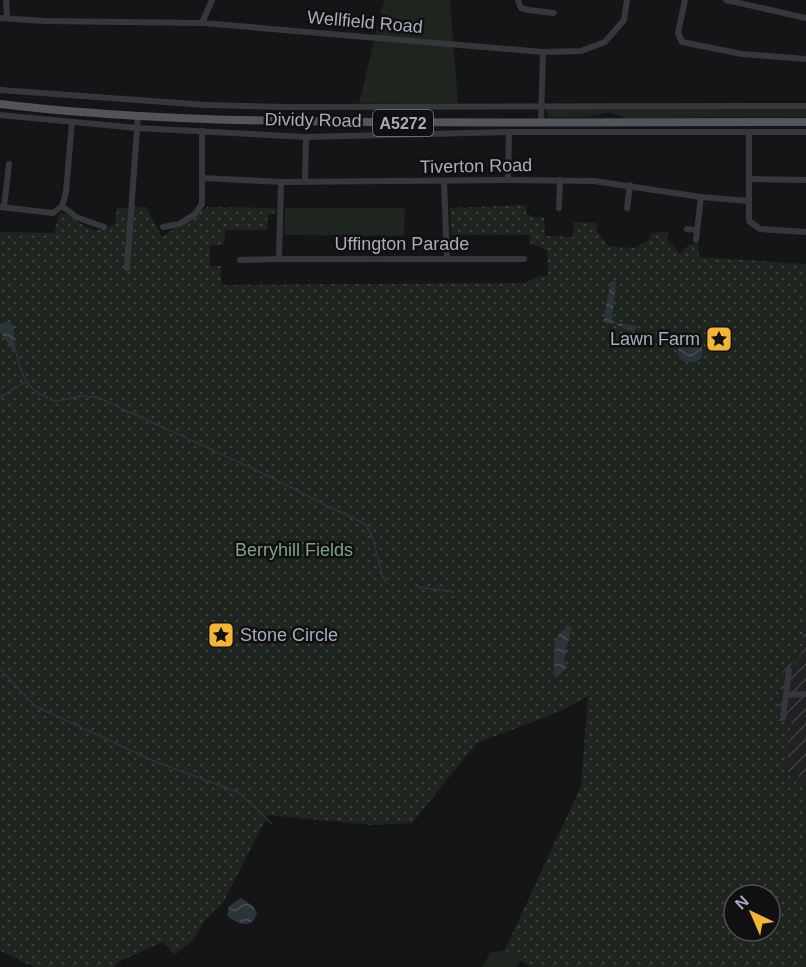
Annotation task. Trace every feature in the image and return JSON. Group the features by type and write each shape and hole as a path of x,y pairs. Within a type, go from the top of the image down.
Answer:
{"main road":[{"name":"Dividy Road","path":"0,104 73,117 138,116 219,121 806,122"}],"street":[{"path":"4,18 6,0"},
{"path":"202,23 212,0"},
{"path":"518,0 521,8 554,13"},
{"name":"Wellfield Road","path":"4,18 44,21 202,23 543,52 581,51 605,42 624,20 627,0"},
{"path":"685,0 678,33 682,42 742,54 806,59"},
{"path":"726,0 806,18"},
{"path":"541,122 543,52"},
{"name":"Dividy Road","path":"0,90 206,105 278,107 806,106"},
{"path":"9,164 2,207 53,213 62,206 66,192 75,96"},
{"name":"Dividy Road","path":"0,115 73,117 137,128 306,137 509,132 806,132"},
{"path":"127,268 138,116"},
{"path":"163,227 179,224 195,214 202,204 202,131"},
{"path":"508,180 509,132"},
{"path":"749,132 749,221 756,228 806,232"},
{"path":"305,182 306,137"},
{"name":"Tiverton Road","path":"203,178 281,182 594,181 701,197 749,201"},
{"path":"750,179 806,180"},
{"path":"559,208 560,180"},
{"path":"279,259 281,182"},
{"path":"444,182 447,259"},
{"path":"627,208 630,185"},
{"path":"696,240 701,197"},
{"path":"62,206 76,217 104,227"},
{"path":"687,229 696,230"},
{"name":"Uffington Parade","path":"240,260 524,259"},
{"path":"783,718 789,670"},
{"path":"786,695 806,694"}],"shaded area":[{"path":"806,615 806,780 786,771 792,723 777,721 784,662"}],"green space":[{"path":"384,0 450,0 458,103 359,103"},
{"path":"806,108 806,117 627,118 608,112 588,117 549,117 546,111 547,109"},
{"name":"Berryhill Fields","path":"526,205 526,213 533,217 544,218 545,236 573,237 574,222 596,223 597,232 609,246 634,248 649,240 651,233 669,232 667,239 680,254 690,244 698,244 699,257 806,264 806,615 800,663 784,663 777,721 792,723 786,771 806,780 806,967 531,967 505,950 581,786 588,696 559,712 477,743 412,823 371,825 268,815 223,903 205,920 193,940 175,955 163,942 118,962 114,967 34,967 0,951 0,232 54,233 60,213 70,216 84,226 100,230 115,224 117,208 146,207 162,237 207,207 276,208 276,213 268,214 267,230 225,230 224,245 210,245 210,266 221,266 221,285 526,283 536,277 548,275 547,250 530,243 530,235 451,235 450,208"},
{"path":"285,208 405,208 404,236 284,235"},
{"path":"505,950 521,960 517,967 482,967 490,953"}],"water":[{"path":"611,281 616,283 612,319 617,323 637,326 634,331 631,332 614,323 603,322"},
{"path":"9,321 14,327 16,352 12,352 0,332 0,324"},
{"path":"688,336 694,338 702,346 702,358 694,362 683,361 678,354 681,339"},
{"path":"572,626 564,659 567,667 556,678 553,674 556,640 564,629"},
{"path":"241,898 253,906 257,913 252,922 248,924 240,923 227,916 229,906"}],"waterway":[{"path":"16,352 26,380 34,390 48,398"},
{"path":"0,397 25,382"},
{"path":"53,400 81,396 97,397 358,520 369,531 385,581"},
{"path":"418,587 454,592"},
{"path":"0,669 35,706 156,762 238,792 272,824"}],"place":[{"name":"Lawn Farm","path":"719,339"},
{"name":"Stone Circle","path":"221,635"}]}
